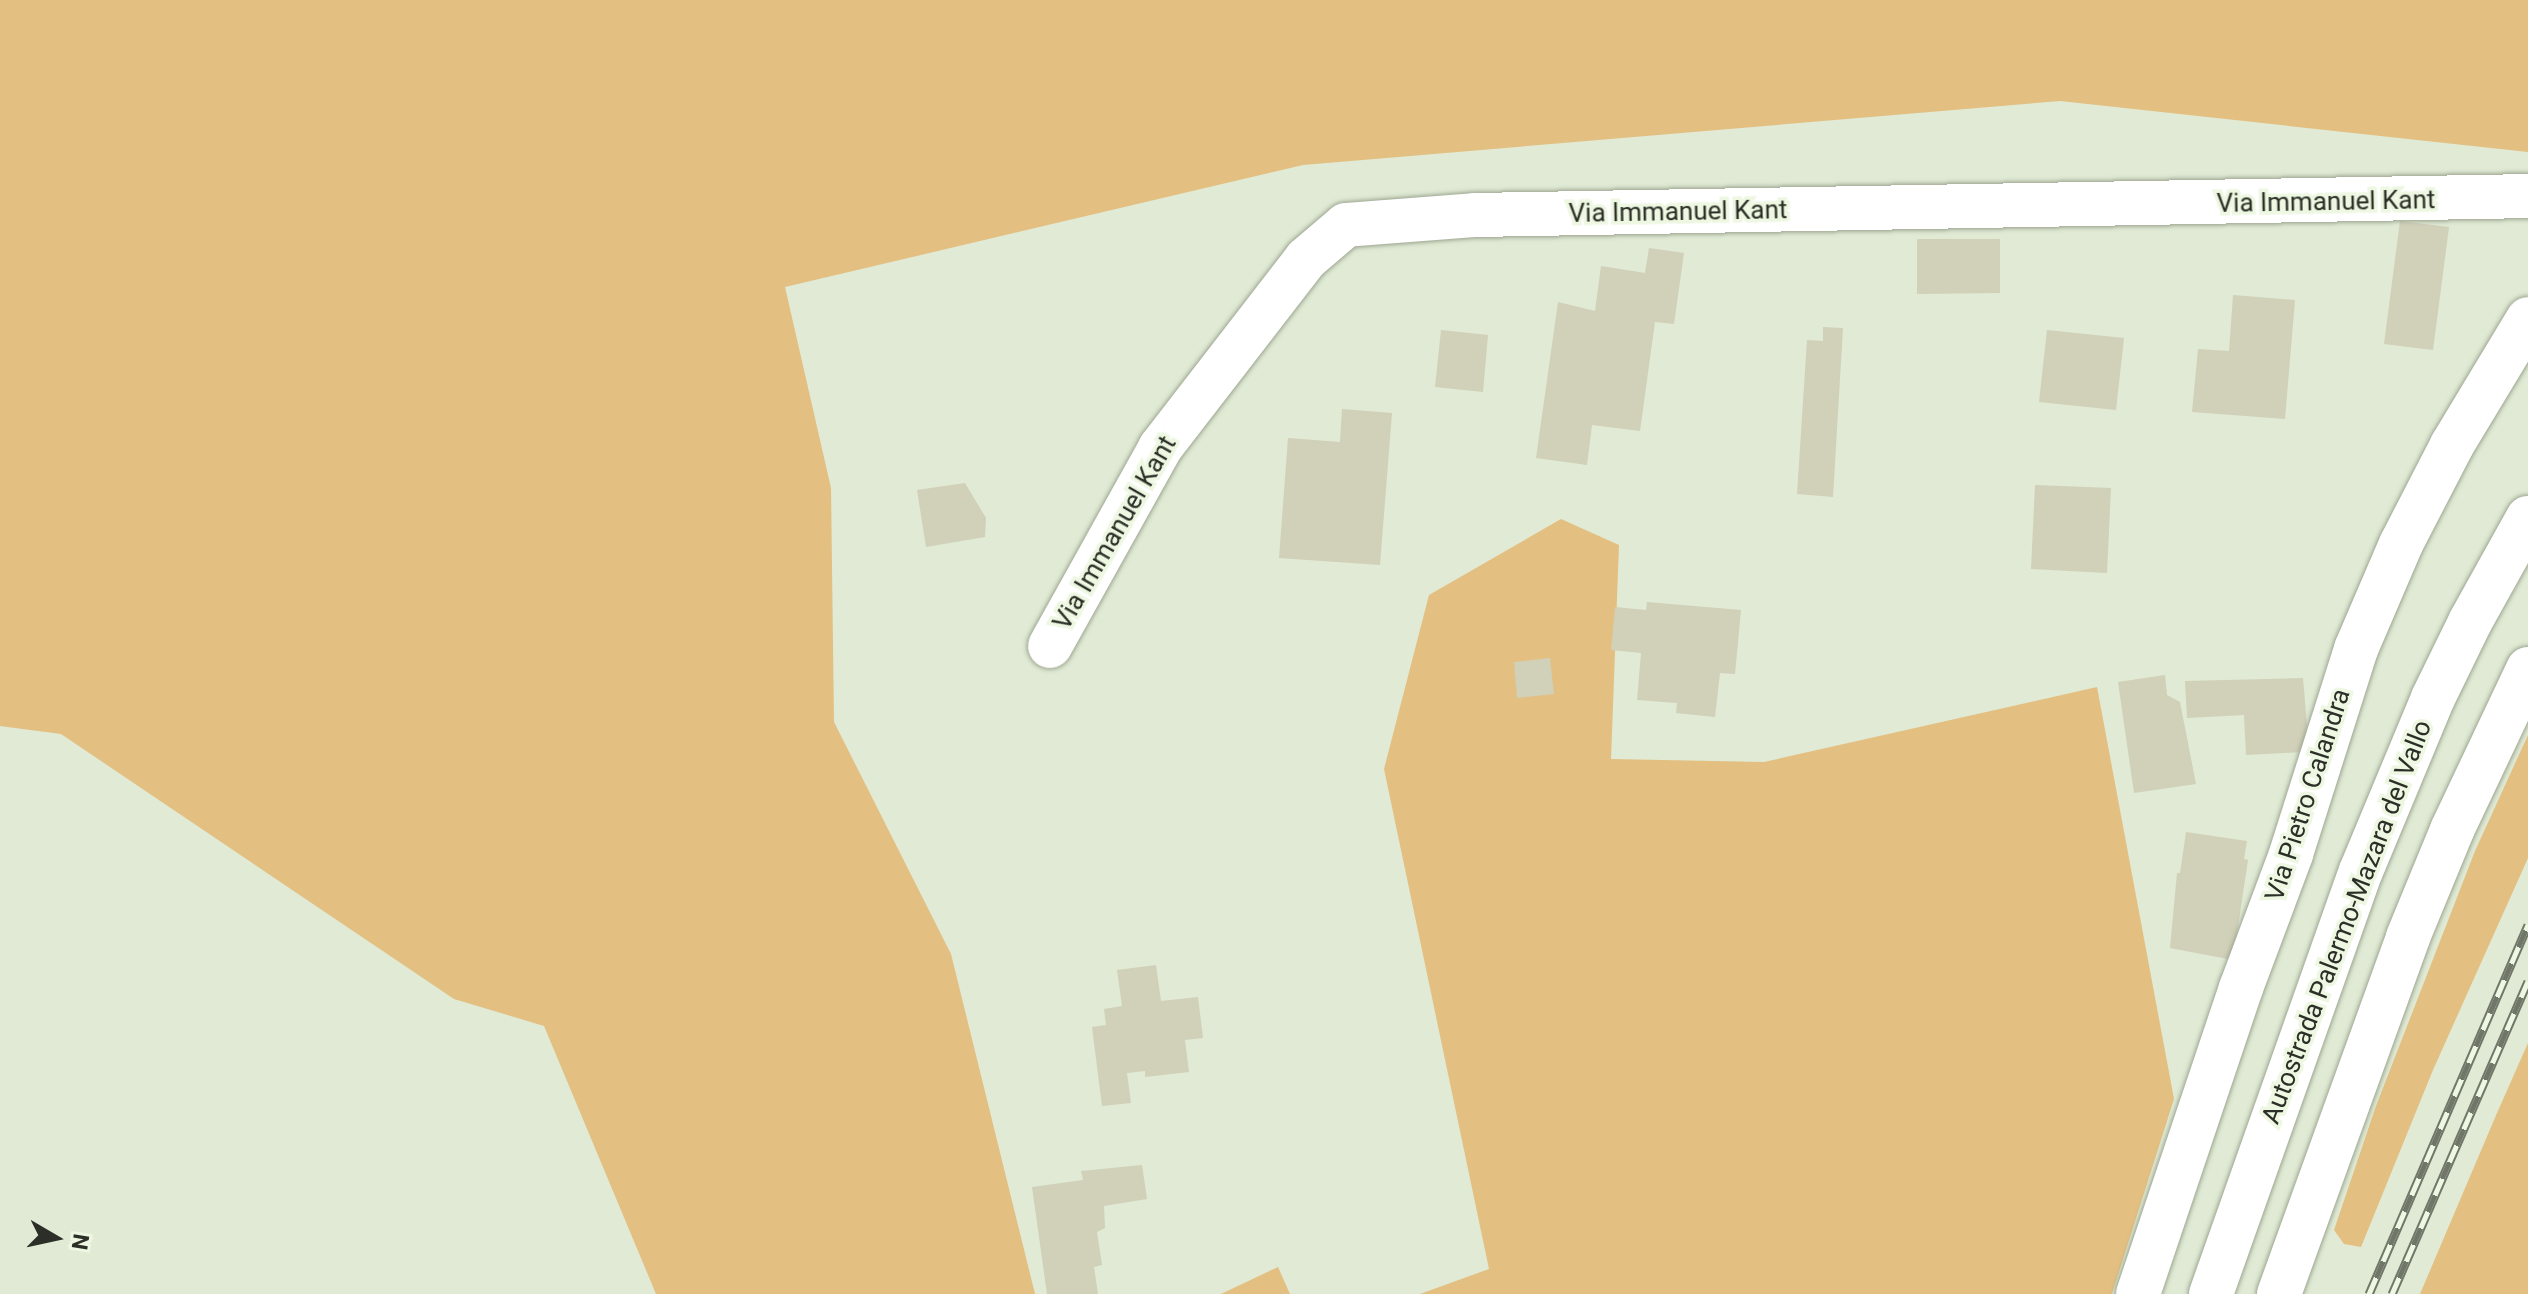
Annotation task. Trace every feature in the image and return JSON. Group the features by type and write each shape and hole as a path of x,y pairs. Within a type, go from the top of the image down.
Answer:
{"main road":[{"name":"Via Immanuel Kant","path":"1050,646 1160,448 1306,259 1346,225 1475,215 2528,196"},
{"name":"Via Pietro Calandra","path":"2138,1294 2241,988 2291,854 2356,649 2401,544 2452,445 2528,319"},
{"name":"Autostrada Palermo-Mazara del Vallo","path":"2211,1294 2361,871 2433,698 2470,622 2528,518"},
{"path":"2279,1294 2408,937 2452,830 2528,669"}],"shaded area":[{"path":"0,0 2528,0 2528,152 2060,101 1303,165 785,287 831,488 834,722 951,954 1035,1294 656,1294 544,1026 454,999 61,734 0,726"},
{"path":"1561,519 1619,545 1611,759 1764,762 2097,687 2174,1099 2112,1294 1420,1294 1489,1269 1384,769 1429,595"},
{"path":"2528,735 2528,858 2433,1070 2361,1247 2344,1244 2334,1230 2376,1106 2475,851"},
{"path":"2528,1043 2528,1294 2420,1294 2497,1113"},
{"path":"1278,1267 1290,1294 1221,1294"}],"building":[{"path":"2400,221 2449,227 2433,350 2384,344"},
{"path":"1917,239 2000,239 2000,293 1917,294"},
{"path":"1649,248 1684,253 1674,324 1655,322 1640,431 1592,425 1587,465 1536,458 1558,302 1595,311 1601,266 1645,273"},
{"path":"2233,295 2295,300 2285,419 2192,412 2198,349 2229,351"},
{"path":"1823,327 1843,328 1833,497 1797,494 1807,340 1823,341"},
{"path":"1441,330 1488,335 1483,392 1435,387"},
{"path":"2047,330 2124,338 2116,410 2039,402"},
{"path":"1342,409 1392,413 1380,565 1279,558 1288,438 1340,442"},
{"path":"965,483 986,518 985,537 926,547 917,490"},
{"path":"2035,485 2111,488 2107,573 2031,569"},
{"path":"1647,602 1741,610 1735,674 1720,673 1715,717 1676,713 1677,703 1637,700 1641,653 1611,650 1615,607 1646,610"},
{"path":"1550,658 1554,694 1517,698 1514,662"},
{"path":"2165,675 2167,695 2180,702 2196,784 2134,793 2118,682"},
{"path":"2303,678 2307,725 2303,752 2246,755 2244,715 2187,718 2185,681"},
{"path":"2186,832 2247,841 2244,859 2248,860 2233,960 2170,948 2177,873 2180,873"},
{"path":"1156,965 1161,1001 1198,997 1203,1038 1185,1040 1189,1072 1145,1077 1145,1071 1127,1073 1131,1103 1102,1106 1092,1027 1106,1025 1104,1009 1122,1006 1117,970"},
{"path":"1142,1165 1147,1199 1104,1206 1105,1228 1097,1232 1102,1265 1094,1267 1098,1294 1047,1294 1032,1187 1083,1180 1081,1171"}],"railway":[{"path":"2369,1294 2528,925"},
{"path":"2392,1294 2528,981"}]}
